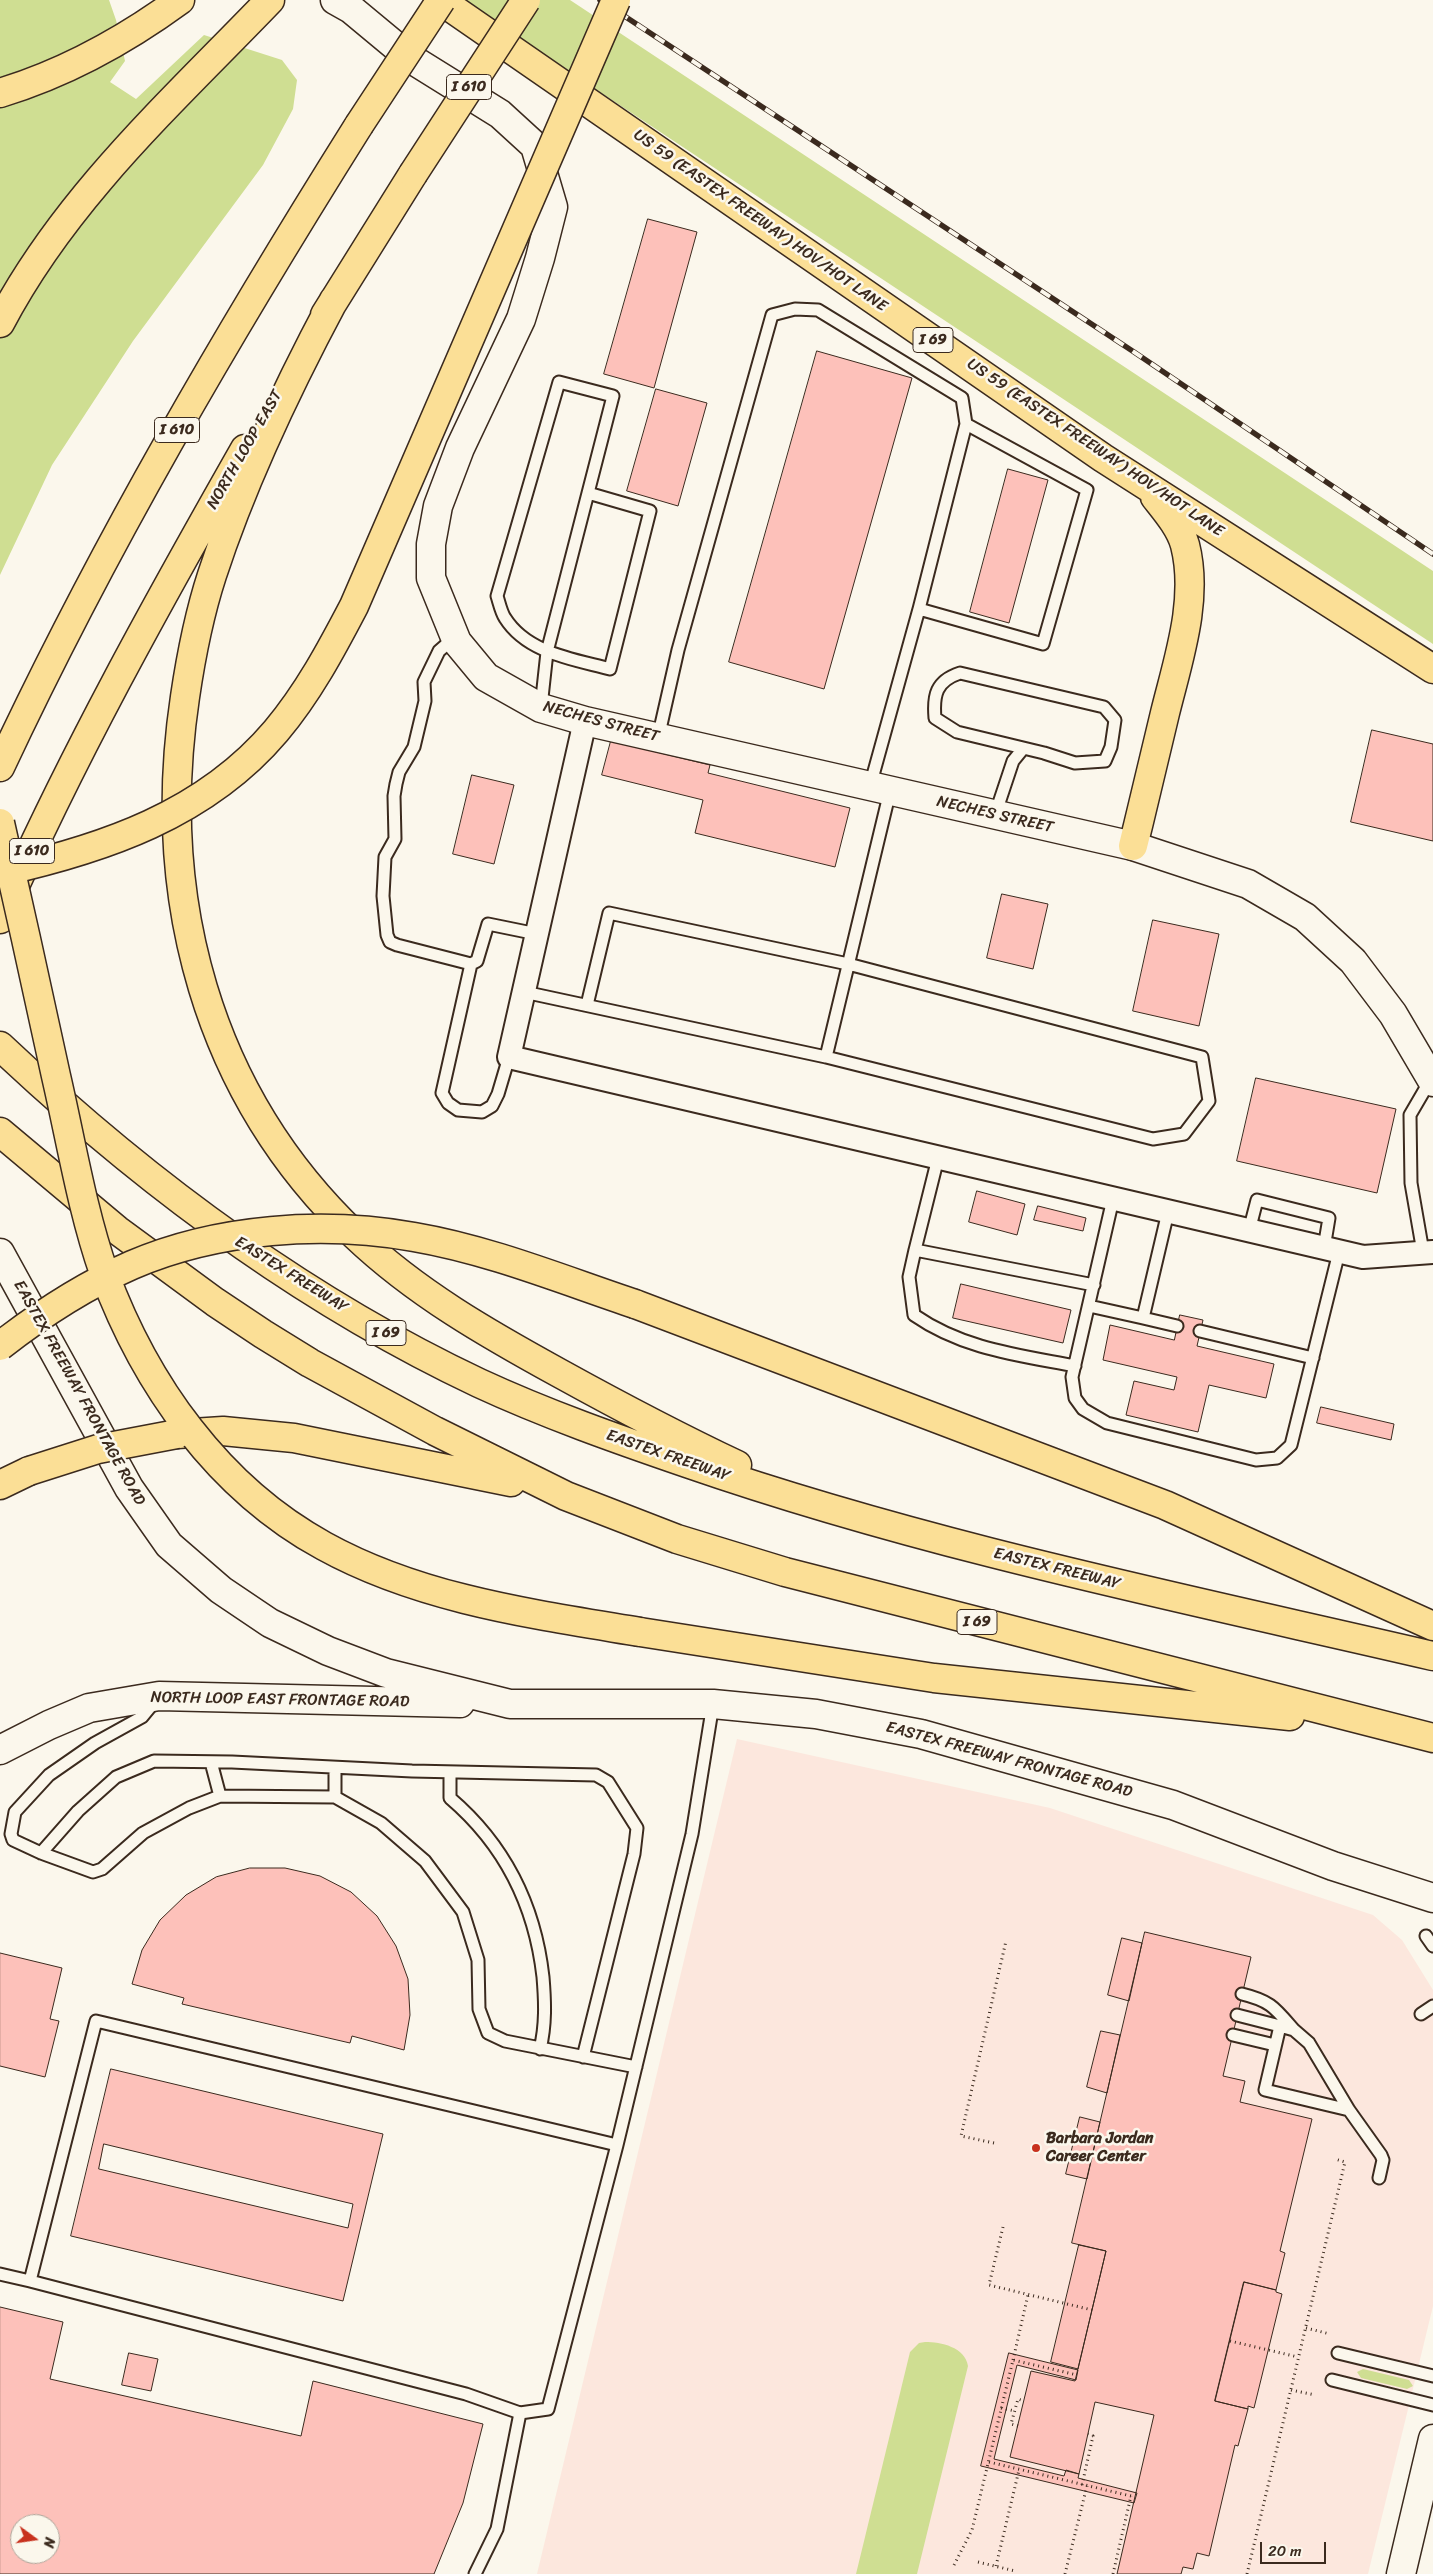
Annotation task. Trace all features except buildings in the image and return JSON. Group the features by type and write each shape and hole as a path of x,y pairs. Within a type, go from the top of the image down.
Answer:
{"highway":[{"path":"0,93 80,63 152,21 180,0"},
{"path":"0,323 38,260 103,174 270,0"},
{"name":"I 610","path":"5,756 73,618 136,500 230,337 359,125 440,0"},
{"name":"US 59 (EASTEX FREEWAY) HOV/HOT LANE","path":"440,0 1095,452 1433,669"},
{"name":"NORTH LOOP EAST","path":"0,920 127,661 198,532 334,300 526,0"},
{"path":"0,872 112,842 155,824 181,810 220,782 258,750 297,704 323,664 357,598 616,0"},
{"path":"334,300 288,390 229,529 212,575 199,622 184,705 176,824 179,873 192,948 203,990 222,1046 245,1095 275,1142 306,1184 357,1237 402,1276 469,1323 598,1395 717,1456 834,1511"},
{"path":"1133,846 1182,645 1189,579 1185,544 1170,516 1142,482"},
{"path":"0,823 82,1191 104,1272 122,1315 153,1374 189,1429 239,1486 268,1511 299,1532 353,1560 414,1584 453,1596 500,1607 640,1632 934,1678 1395,1728"},
{"name":"EASTEX FREEWAY","path":"0,1046 67,1108 188,1206 294,1279 394,1338 478,1382 568,1420 707,1470 834,1511 1020,1561 1433,1656"},
{"name":"I 69","path":"0,1132 117,1230 215,1302 263,1334 310,1363 435,1431 566,1496 677,1539 785,1572 1433,1738"},
{"path":"0,1346 60,1302 133,1265 204,1243 240,1236 286,1231 351,1230 416,1237 489,1256 635,1304 1165,1505 1433,1626"},
{"path":"0,1485 29,1471 98,1449 177,1434 223,1431 294,1438 446,1467 566,1496"}],"main road":[{"name":"NECHES STREET","path":"336,0 351,9 410,58 500,114 534,146 553,207 540,258 521,319 460,448 438,506 431,544 431,578 455,637 486,677 541,708 585,721 1133,846 1248,884 1304,917 1353,962 1392,1014 1432,1080"},
{"name":"EASTEX FREEWAY FRONTAGE ROAD","path":"0,1253 129,1488 170,1545 221,1590 270,1623 328,1651 386,1673 510,1704 714,1704 816,1714 921,1734 1173,1805 1333,1866 1433,1898"},
{"name":"NORTH LOOP EAST FRONTAGE ROAD","path":"0,1750 49,1725 89,1708 159,1696 510,1704"},
{"path":"1401,2574 1433,2439"}],"street":[{"path":"585,721 509,1057 1363,1257 1428,1252"}],"lane":[{"path":"658,738 678,650 772,315 795,309 818,310 962,398 966,424 919,609 880,789 848,964 826,1057"},
{"path":"541,708 547,652 613,396 559,382 497,596 504,617 517,632 547,652 610,669 650,512 588,493"},
{"path":"919,609 1043,644 1087,490 966,424"},
{"path":"455,637 439,651 424,682 425,700 414,748 399,772 396,784 394,796 395,839 385,857 383,896 387,935 390,942 472,964"},
{"path":"960,673 1104,707 1115,720 1112,748 1105,761 1075,763 1044,753 1022,750 956,732 935,718 934,698 946,678 960,673"},
{"path":"995,815 1013,761 1022,750"},
{"path":"524,992 826,1057 1153,1139 1184,1134 1209,1101 1202,1057 848,964 609,913 587,1005"},
{"path":"509,1057 492,1106 482,1112 458,1110 448,1103 442,1093 472,964 476,961 488,924 537,934"},
{"path":"1428,1252 1411,1183 1410,1114 1432,1080"},
{"path":"938,1158 909,1278 914,1315 938,1332 992,1351 1075,1366"},
{"path":"1113,1199 1072,1377 1075,1398 1083,1409 1107,1423 1256,1460 1276,1458 1291,1445 1313,1358 1331,1250 1329,1218 1257,1200 1250,1231"},
{"path":"1143,1318 1168,1212"},
{"path":"915,1250 1094,1284"},
{"path":"1089,1306 1177,1326"},
{"path":"1200,1332 1313,1358"},
{"path":"159,1696 142,1717 95,1743 56,1769 15,1812 10,1834 13,1840 41,1853 93,1872 102,1869 143,1833 189,1808 220,1796 335,1797 381,1823 425,1862 463,1912 478,1960 479,2009 488,2033 505,2041 636,2067"},
{"path":"0,2274 466,2394 520,2413 548,2409 617,2145 692,1834 714,1704"},
{"path":"41,1853 78,1811 116,1777 154,1761 596,1776 608,1782 637,1828 634,1854 582,2057"},
{"path":"211,1762 220,1796"},
{"path":"335,1797 336,1768"},
{"path":"450,1772 450,1798 471,1816 506,1864 533,1919 540,1950 544,1994 544,2032 540,2049"},
{"path":"1242,1994 1264,2000 1309,2043 1349,2110 1381,2155 1383,2160 1379,2178"},
{"path":"1421,2014 1433,2006"},
{"path":"1238,2015 1294,2030"},
{"path":"30,2282 96,2021 617,2145"},
{"path":"1280,2026 1265,2090 1349,2110"},
{"path":"1232,2035 1275,2045"},
{"path":"1338,2354 1433,2376"},
{"path":"1332,2380 1433,2405"},
{"path":"475,2574 497,2529 520,2413"}],"path":[{"path":"994,2143 961,2136 1006,1941"},
{"path":"1247,2574 1345,2162 1335,2159"},
{"path":"1003,2227 989,2285 1092,2310"},
{"path":"954,2565 972,2530 1028,2295"},
{"path":"1306,2328 1330,2334"},
{"path":"1230,2341 1298,2358"},
{"path":"1013,2360 1077,2375"},
{"path":"1291,2390 1316,2395"},
{"path":"1018,2426 1012,2424 1015,2411 1018,2399 1024,2401"},
{"path":"1002,2408 1015,2411"},
{"path":"1082,2485 1094,2436 1088,2434"},
{"path":"989,2462 1133,2497 1113,2574"},
{"path":"996,2566 1019,2470"},
{"path":"1065,2574 1087,2486"},
{"path":"978,2562 1015,2571"}],"shaded area":[{"name":"Barbara Jordan Career Center","path":"737,1739 1050,1808 1373,1915 1402,1940 1433,1990 1433,2306 1368,2574 537,2574"}],"green space":[{"path":"0,0 109,0 116,20 125,61 110,82 136,99 204,35 282,60 297,80 293,109 263,165 133,341 52,465 0,575"},
{"path":"461,0 570,0 1433,571 1433,644"},
{"path":"919,2343 938,2343 957,2350 962,2354 968,2366 917,2574 856,2574 910,2352"},
{"path":"1363,2369 1409,2380 1413,2386 1407,2389 1361,2378 1357,2372"}],"railway":[{"path":"600,0 1134,352 1433,554"}],"place":[{"name":"Barbara Jordan Career Center","path":"1036,2148"}]}
